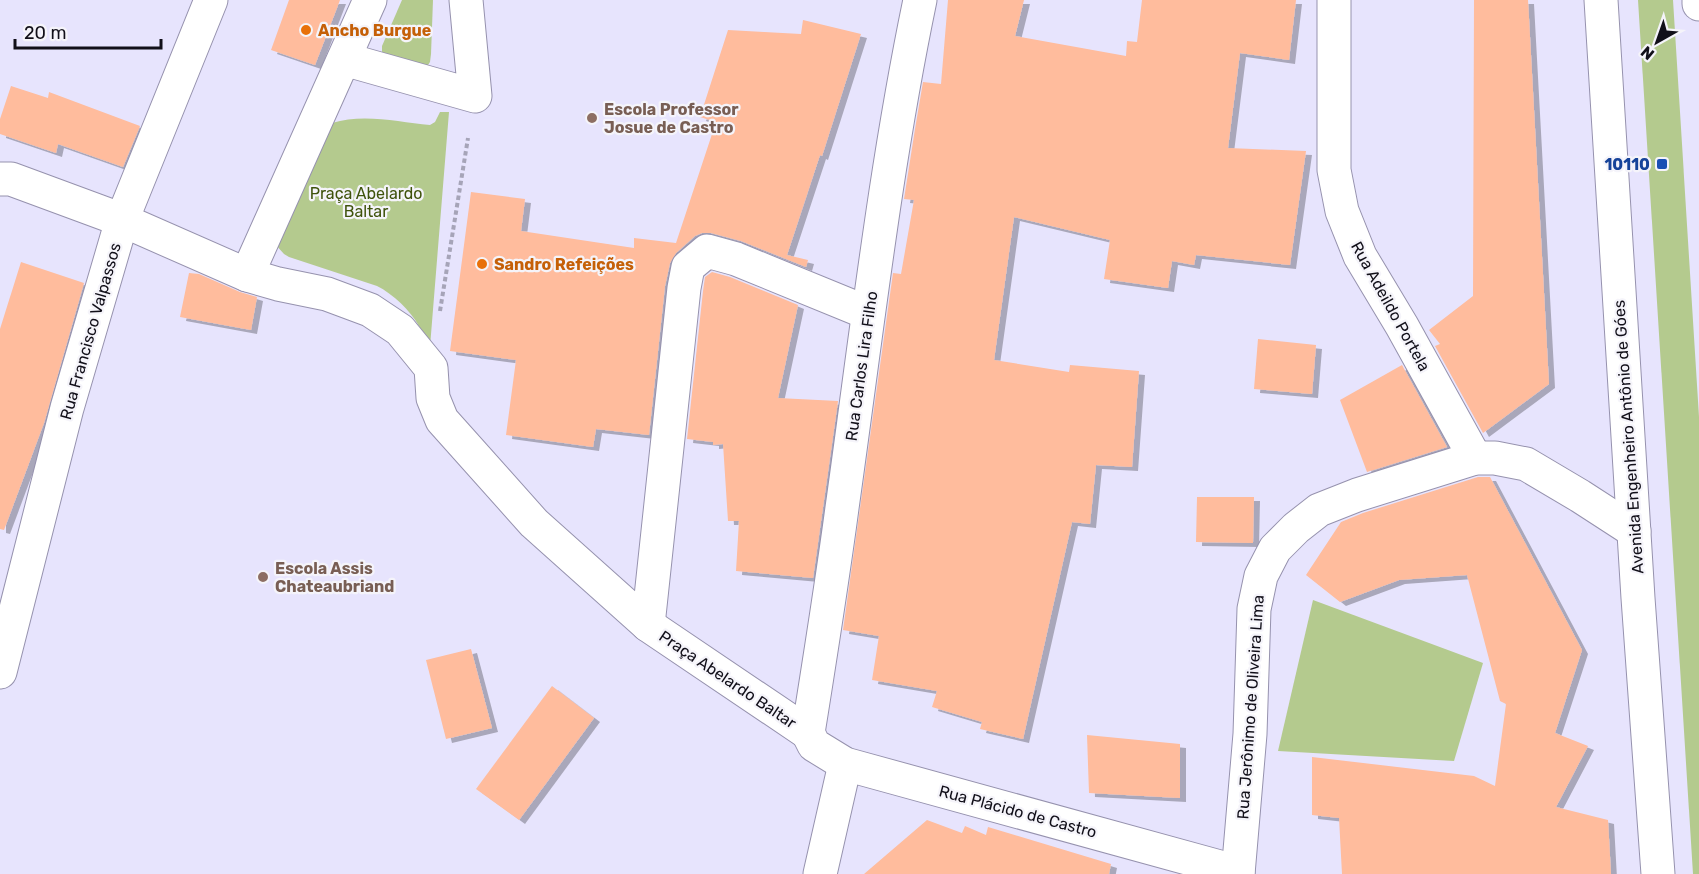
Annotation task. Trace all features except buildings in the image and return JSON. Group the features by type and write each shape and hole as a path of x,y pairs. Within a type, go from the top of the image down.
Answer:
{"street":[{"name":"Rua Francisco Valpassos","path":"0,672 67,408 122,220 211,0"},
{"path":"247,275 370,0"},
{"path":"344,59 475,96 466,0"},
{"name":"Rua Carlos Lira Filho","path":"808,733 903,81 920,0"},
{"name":"Rua Adeildo Portela","path":"1334,0 1334,170 1342,211 1360,256 1476,458"},
{"name":"Avenida Engenheiro Antônio de Góes","path":"1601,0 1658,874"},
{"path":"0,179 11,179 122,220 247,275 327,294 370,310 400,330 431,368"},
{"name":"Praça Abelardo Baltar","path":"648,625 682,300 688,267 706,251 736,259 868,313"},
{"name":"Praça Abelardo Baltar","path":"431,368 433,398 442,420 534,523 648,625 808,733"},
{"name":"Rua Jerônimo de Oliveira Lima","path":"1238,873 1250,734 1254,609 1261,576 1275,549 1296,528 1319,510 1357,495 1476,458 1495,458 1526,464 1634,531"},
{"name":"Rua Plácido de Castro","path":"808,733 814,745 845,764 1238,873"},
{"path":"820,874 845,764"}],"path":[{"path":"431,368 475,96"}],"green space":[{"path":"402,0 433,0 431,54 426,68 382,55 382,46"},
{"path":"1638,0 1673,0 1699,417 1699,874 1693,874"},
{"name":"Praça Abelardo Baltar","path":"440,112 449,112 429,359 419,326 406,308 389,293 377,286 289,257 275,244 332,123 368,118 430,125 435,122"},
{"path":"1313,600 1483,663 1454,761 1278,751"}],"place":[{"name":"Ancho Burgue","path":"306,30"},
{"name":"Escola Professor Josue de Castro","path":"592,118"},
{"name":"10110","path":"1662,164"},
{"name":"Sandro Refeições","path":"482,264"},
{"name":"Escola Assis Chateaubriand","path":"263,577"}]}
